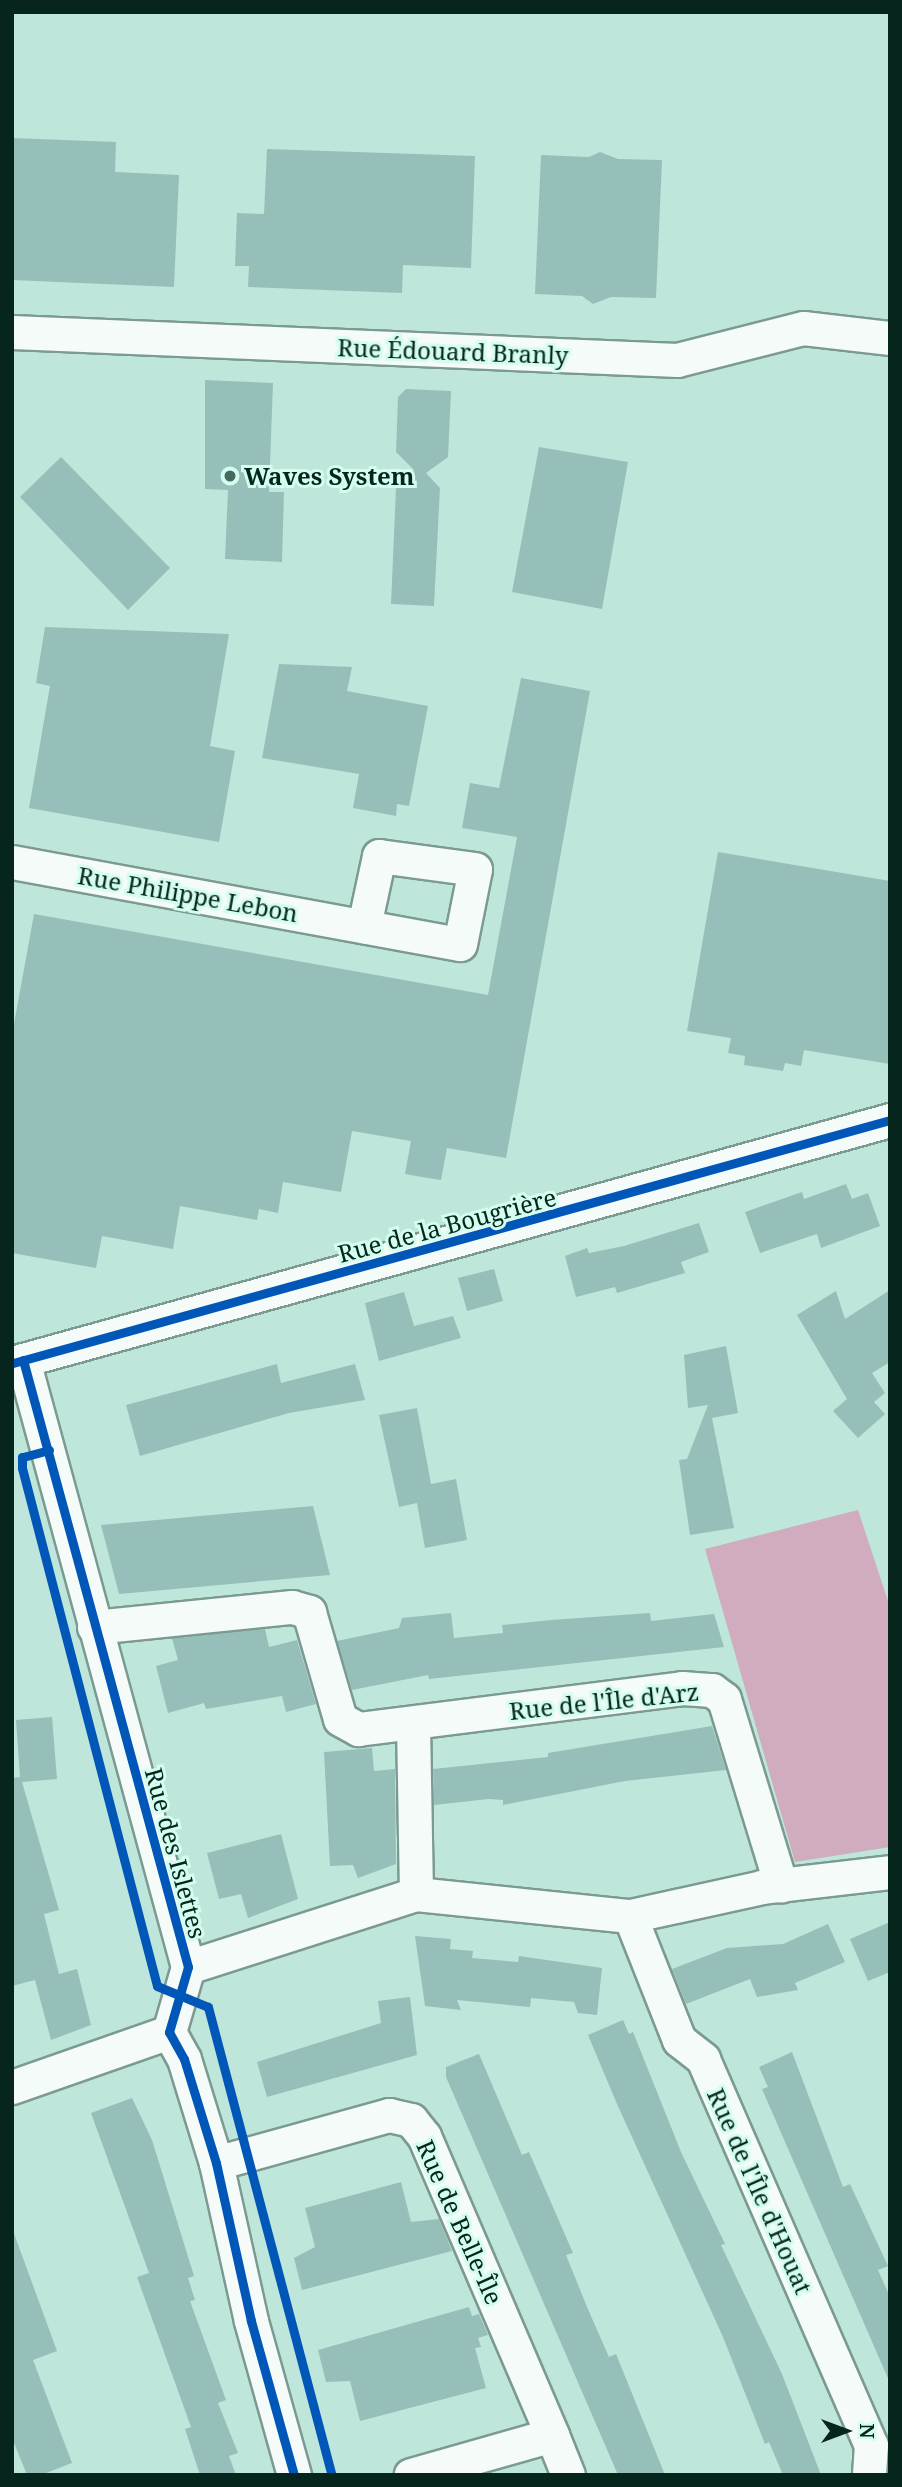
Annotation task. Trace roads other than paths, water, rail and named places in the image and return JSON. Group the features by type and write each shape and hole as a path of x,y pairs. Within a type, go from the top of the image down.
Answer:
{"street":[{"name":"Rue Édouard Branly","path":"12,332 677,360 803,327 890,338"},
{"name":"Rue Philippe Lebon","path":"12,862 364,926"},
{"name":"Rue de la Bougrière","path":"18,1361 890,1120"},
{"name":"Rue des Islettes","path":"18,1361 188,1967 169,2032"},
{"name":"Rue de l'Île d'Arz","path":"93,1627 292,1607 309,1612 340,1719 358,1729 682,1688 712,1690 724,1699 781,1885"},
{"path":"413,1723 416,1894"},
{"path":"188,1967 416,1894 629,1916 781,1885 890,1872"},
{"name":"Rue de l'Île d'Houat","path":"629,1916 679,2040 703,2059 871,2445 869,2475"},
{"path":"12,2087 169,2032 184,2059 216,2163 251,2321 293,2475"},
{"name":"Rue de Belle-Île","path":"216,2163 390,2115 411,2120 424,2136 568,2475"},
{"path":"411,2475 552,2435"}],"place":[{"name":"Waves System","path":"230,476"}]}
